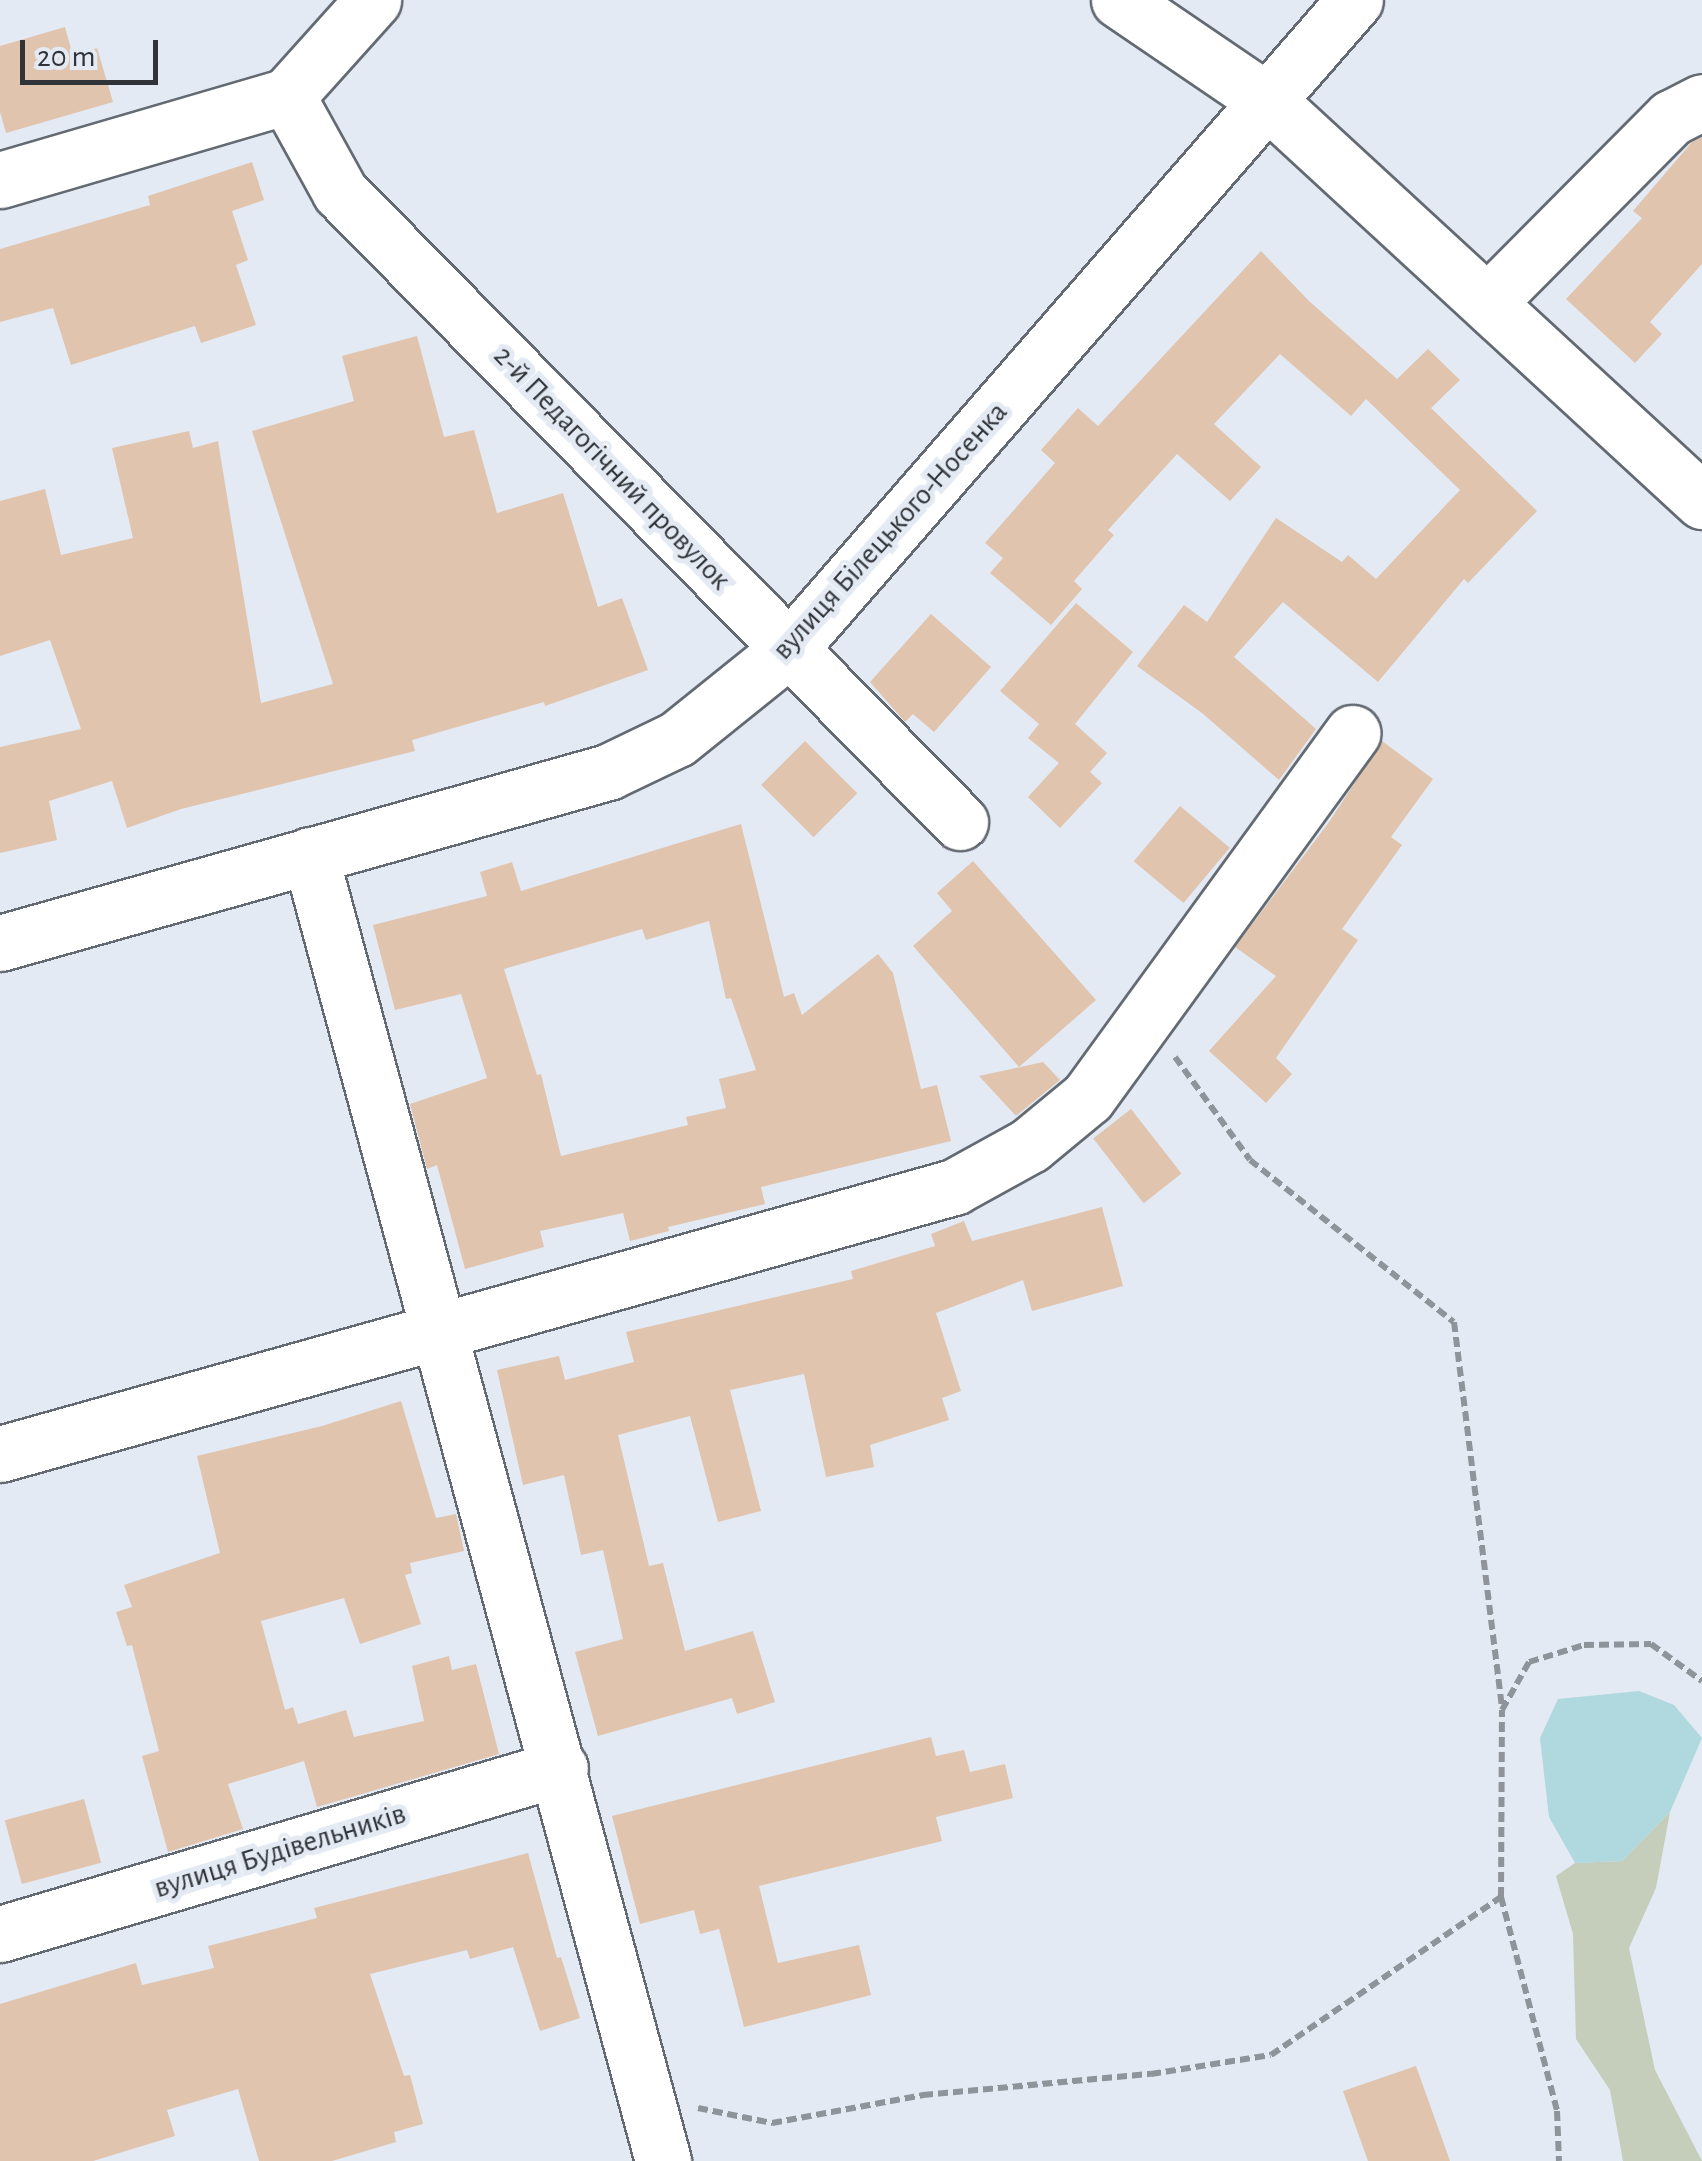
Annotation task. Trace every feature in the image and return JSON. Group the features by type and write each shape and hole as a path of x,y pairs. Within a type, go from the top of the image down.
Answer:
{"street":[{"path":"0,180 287,96 373,0"},
{"path":"1119,0 1269,102 1702,501"},
{"name":"вулиця Білецького-Носенка","path":"0,943 608,772 677,739 789,649 1355,0"},
{"name":"2-й Педагогічний провулок","path":"287,96 340,192 960,822"},
{"path":"1488,302 1671,118 1702,102"},
{"path":"0,1454 954,1187 1030,1145 1088,1097 1148,1020 1200,938 1352,733"},
{"path":"310,855 560,1768 663,2161"},
{"name":"вулиця Будівельників","path":"0,1934 560,1768"}],"path":[{"path":"1148,1020 1250,1160 1454,1322 1502,1710 1501,1897 1557,2111 1559,2161"},
{"path":"1502,1710 1529,1662 1584,1644 1651,1644 1702,1681"},
{"path":"646,2098 772,2123 923,2095 1150,2074 1271,2055 1501,1897"}],"green space":[{"path":"1670,1812 1656,1888 1629,1948 1655,2070 1702,2161 1623,2161 1610,2090 1576,2039 1573,1934 1556,1876 1575,1863 1622,1861"}],"water":[{"path":"1639,1691 1674,1705 1702,1738 1670,1812 1622,1861 1575,1863 1549,1817 1540,1738 1558,1699"}],"building":[{"path":"65,27 73,56 97,48 113,102 6,133 0,112 0,46"},
{"path":"1702,137 1702,264 1650,322 1662,334 1635,363 1566,299 1642,218 1633,211 1692,142"},
{"path":"252,162 264,200 232,211 248,260 236,265 256,325 201,343 195,326 71,365 53,308 0,322 0,249 150,205 148,196"},
{"path":"1261,251 1309,301 1397,379 1428,349 1460,380 1431,408 1537,511 1468,583 1464,579 1378,682 1283,602 1234,657 1316,729 1279,780 1202,713 1137,666 1184,605 1207,622 1276,518 1342,562 1348,555 1376,579 1460,490 1366,399 1351,416 1280,354 1214,424 1261,467 1230,501 1177,454 1108,530 1114,535 1074,581 1082,589 1051,625 990,573 1003,558 985,543 1055,463 1041,450 1078,408 1098,426"},
{"path":"417,336 444,437 474,430 497,513 563,493 598,607 622,598 648,670 545,706 544,702 412,740 415,751 181,809 127,828 112,781 49,801 57,840 0,853 0,747 81,729 50,640 0,656 0,501 45,489 61,555 133,538 112,448 189,431 193,448 218,441 261,703 333,684 252,431 354,401 342,356"},
{"path":"1076,603 1133,652 1075,724 1107,753 1090,772 1102,783 1060,828 1028,797 1059,763 1028,738 1039,724 1000,691"},
{"path":"931,614 991,667 934,732 913,714 905,722 870,682"},
{"path":"805,741 857,793 813,837 761,785"},
{"path":"1382,741 1433,779 1391,837 1402,845 1342,929 1358,940 1276,1058 1292,1074 1266,1103 1209,1051 1276,976 1235,947 1329,822"},
{"path":"1180,806 1230,848 1184,903 1134,861"},
{"path":"741,824 784,997 794,993 802,1015 878,954 893,973 921,1089 937,1085 951,1141 761,1187 765,1204 668,1227 669,1231 630,1241 623,1213 540,1231 544,1247 465,1269 437,1165 427,1169 410,1104 487,1078 461,994 395,1010 373,925 487,896 480,872 512,862 521,891","holes":["709,921 726,999 731,998 756,1070 719,1079 726,1108 686,1117 688,1125 561,1156 541,1074 537,1075 504,969 642,929 646,940"]},
{"path":"973,861 1096,1000 1019,1067 913,946 952,911 937,893"},
{"path":"1043,1062 1060,1080 1016,1116 979,1076"},
{"path":"1131,1109 1181,1174 1144,1203 1093,1139"},
{"path":"1102,1207 1123,1286 1032,1311 1023,1280 936,1313 961,1391 942,1398 949,1420 870,1445 874,1467 826,1477 804,1374 730,1390 761,1511 718,1522 690,1416 618,1435 649,1566 663,1563 685,1651 753,1631 775,1702 737,1714 732,1698 598,1736 575,1652 623,1639 603,1550 581,1555 564,1475 523,1485 497,1370 559,1356 565,1380 634,1362 626,1332 853,1279 851,1271 935,1246 931,1234 964,1221 972,1241"},
{"path":"401,1401 436,1518 456,1514 464,1551 410,1563 412,1573 405,1575 421,1624 360,1644 344,1598 261,1621 285,1710 293,1707 298,1724 346,1710 354,1737 424,1721 412,1666 449,1656 452,1670 476,1664 499,1754 317,1807 304,1761 228,1784 243,1829 168,1852 142,1756 159,1751 132,1645 127,1646 116,1612 132,1607 124,1585 220,1553 197,1456 322,1426"},
{"path":"931,1737 936,1756 964,1750 970,1772 1005,1764 1013,1798 936,1817 942,1841 759,1886 778,1963 859,1945 871,1995 744,2027 719,1929 700,1934 694,1910 640,1924 612,1816"},
{"path":"84,1799 101,1863 22,1884 5,1820"},
{"path":"528,1853 557,1958 561,1957 580,2018 540,2031 513,1947 470,1959 467,1950 370,1974 404,2076 410,2075 423,2124 394,2132 396,2142 332,2161 259,2161 238,2089 167,2110 175,2136 93,2161 0,2161 0,2004 136,1963 142,1985 214,1968 208,1946 317,1918 314,1908"},
{"path":"1416,2066 1450,2161 1368,2161 1343,2091"}]}
